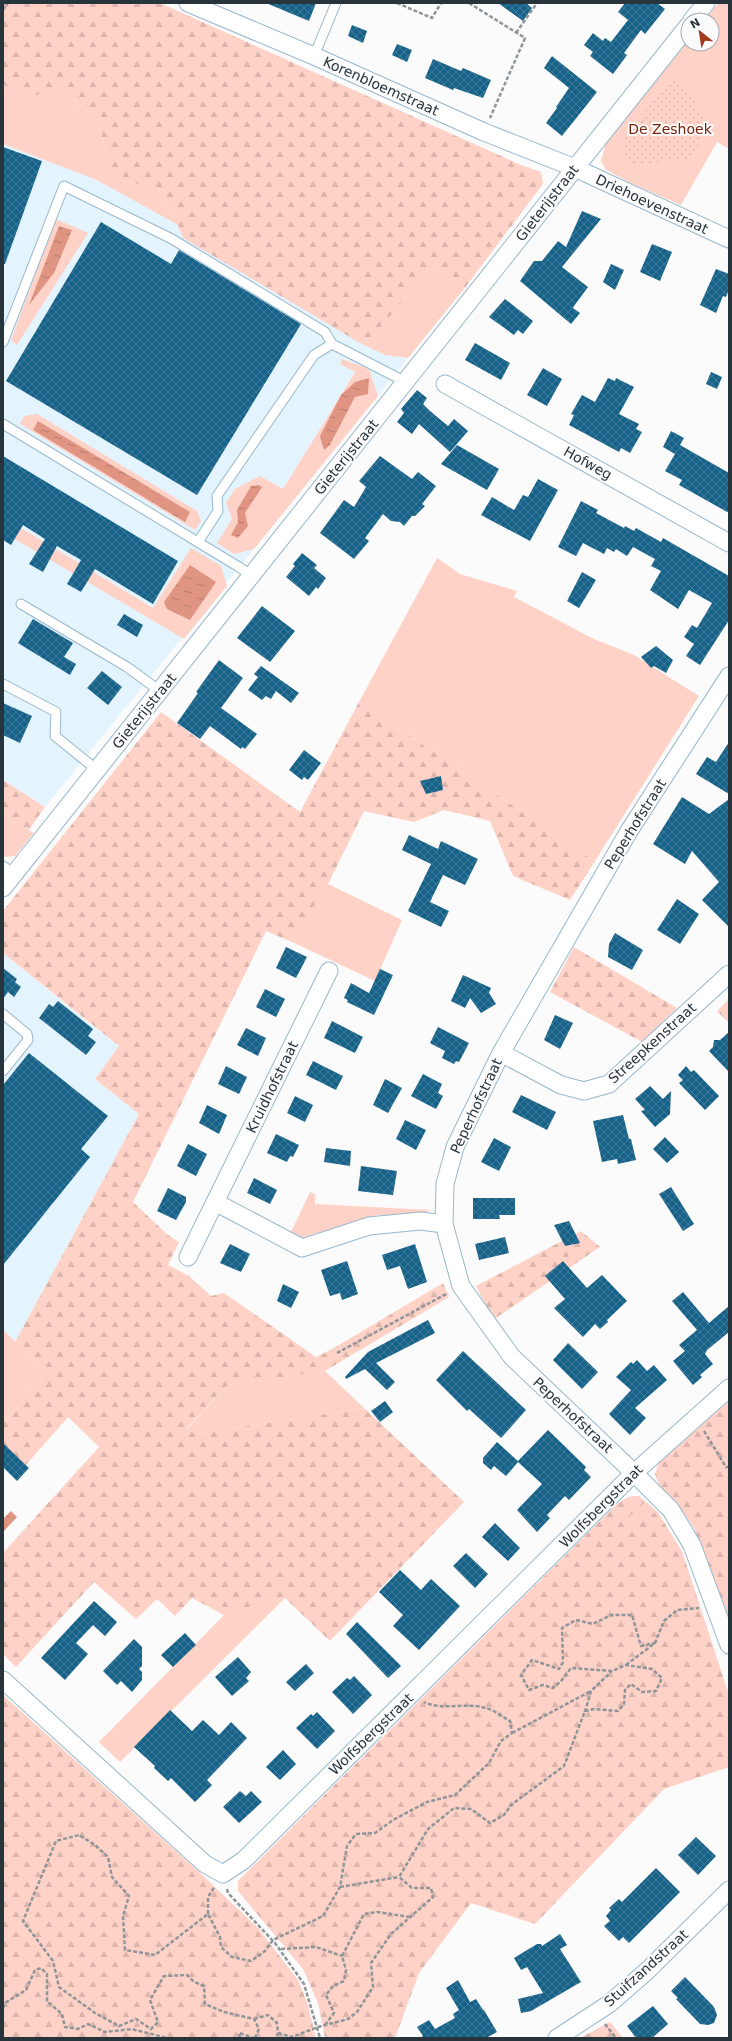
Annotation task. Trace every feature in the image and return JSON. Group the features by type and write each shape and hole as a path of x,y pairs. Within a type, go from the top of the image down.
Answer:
{"street":[{"name":"Korenbloemstraat","path":"188,3 314,56 484,132 575,168"},
{"path":"699,12 706,3"},
{"name":"Gieterijstraat","path":"3,888 8,870 97,770 680,36"},
{"name":"Driehoevenstraat","path":"575,168 729,239"},
{"name":"Hofweg","path":"446,384 729,543"},
{"name":"Peperhofstraat","path":"729,676 629,831 501,1053 456,1147 445,1184 444,1224 461,1286 512,1357 671,1510 692,1545 729,1645"},
{"name":"Kruidhofstraat","path":"188,1257 329,971"},
{"name":"Streepkenstraat","path":"501,1053 561,1084 584,1091 609,1084 729,974"},
{"path":"215,1202 302,1248 369,1226 420,1221 444,1224"},
{"name":"Wolfsbergstraat","path":"223,1874 244,1860 411,1696 634,1473 729,1388"},
{"path":"3,1680 205,1864 223,1874"},
{"name":"Stuifzandstraat","path":"557,2038 609,2004 647,1971 729,1890"}],"lane":[{"path":"314,56 336,3"},
{"path":"3,342 64,186 172,239 326,332 332,344 406,382"},
{"path":"198,542 218,511 216,496 314,355 332,344"},
{"path":"3,424 252,576"},
{"path":"21,604 127,667 160,691"},
{"path":"3,684 56,712 54,736 97,770"},
{"path":"3,1014 27,1034 28,1040 3,1071"}],"path":[{"path":"3,10 8,3"},
{"path":"397,3 432,18 441,3"},
{"path":"469,3 525,38 487,124"},
{"path":"516,33 537,3"},
{"path":"337,1353 453,1290"},
{"path":"695,1419 709,1436 726,1467 729,1467"},
{"path":"223,1874 208,1897 208,1914 220,1937 221,1948 232,1957 251,1961 265,1951 273,1940 323,1916 340,1887 347,1846 356,1834 375,1832 393,1820 427,1802 455,1795 489,1763 501,1741 512,1733 591,1691 612,1671 626,1665 655,1643 664,1621 677,1610 707,1607"},
{"path":"612,1671 570,1668 561,1681 553,1688 543,1685 529,1690 521,1675 532,1660 559,1669 563,1662 562,1628 576,1620 593,1624 611,1616 632,1615 641,1646 655,1643"},
{"path":"585,1712 594,1710 618,1710 624,1704 625,1690 631,1684 642,1692 656,1691 662,1678 652,1669 626,1665"},
{"path":"340,1887 399,1877 428,1829 454,1808 471,1809 490,1823 504,1815 511,1804 564,1766 585,1712 591,1691"},
{"path":"411,1696 433,1707 456,1705 486,1708 510,1721 512,1733"},
{"path":"208,1914 155,1955 125,1950 123,1916 129,1896 112,1877 108,1857 95,1845 79,1835 56,1841 23,1921 53,1961 59,1987 95,2013 119,2026 136,2019 151,2029 158,2022 150,2000 164,1976 187,1975 194,1982 204,1986 205,2004 224,2012 254,2019 268,2015 277,2023 278,2033 276,2038"},
{"path":"223,1874 228,1893 273,1940 304,1984 318,2027 320,2038"},
{"path":"278,2033 292,2037 318,2027 348,2019 357,2012 373,1987 371,1963 391,1934 433,1897 431,1888 412,1888 399,1877"},
{"path":"325,2025 334,2014 326,1996 333,1986 344,1981 346,1970 342,1956 364,1914 377,1912 410,1916"},
{"path":"280,1949 316,1947 342,1956"},
{"path":"3,2008 5,2003 26,1990 35,1970 42,1968 47,1974 47,2001 62,2014 66,2027 78,2029 88,2024 105,2032 132,2029 166,2038"},
{"path":"240,2038 239,2033 254,2038 258,2029 254,2019"}],"shaded area":[{"path":"3,85 360,343 385,355 408,358 378,396 369,369 342,359 340,364 355,371 283,489 226,503 232,519 234,554 254,549 45,807 3,780"},
{"path":"3,953 119,1047 95,1079 139,1114 15,1342 3,1330"}],"green space":[{"path":"3,3 160,3 521,165 541,172 543,184 464,289 429,268 374,336 360,343 183,238 163,190 114,178 97,120 59,86 35,96 3,85"},
{"path":"718,3 729,3 729,149 717,142 681,205 637,186 606,170 601,161 606,143 680,51 720,52 720,12 711,12"},
{"name":"De Zeshoek","path":"674,80 689,92 706,121 695,156 680,160 633,166 625,161 623,141 665,84"},
{"path":"3,85 35,96 59,86 97,120 114,178 163,190 178,225 97,180 3,144"},
{"path":"56,219 88,233 17,345 11,340"},
{"path":"429,268 464,289 408,358 385,355 360,343 374,336"},
{"path":"342,359 369,369 378,396 254,549 234,554 217,543 232,519 226,503 235,489 260,476 283,489 355,372 340,364","holes":["341,395 355,397 330,445"]},
{"path":"37,414 197,511 201,521 195,530 20,424 24,416"},
{"path":"3,517 153,608 191,548 221,566 227,586 184,639 3,532"},
{"path":"437,558 460,574 517,591 514,597 594,639 634,655 699,696 595,861 359,702"},
{"path":"359,702 595,861 570,900 513,876 490,821 444,810 414,822 364,811 328,884 292,942 266,931 133,1202 168,1235 179,1242 168,1265 189,1276 211,1296 224,1293 316,1357 334,1348 443,1283 449,1297 325,1371 228,1385 186,1429 196,1434 364,1408 464,1502 330,1641 285,1598 224,1615 192,1598 175,1616 157,1599 136,1619 94,1582 16,1667 3,1654 3,1553 99,1447 68,1417 24,1467 3,1447 3,1424 48,1372 15,1342 139,1114 95,1079 119,1046 3,953 3,911 161,712 300,812"},
{"path":"3,780 45,807 29,830 3,815"},
{"path":"3,815 34,833 15,856 3,856"},
{"path":"328,884 402,920 375,981 292,942"},
{"path":"574,947 677,1008 642,1042 550,992"},
{"path":"729,999 729,1023 717,1011"},
{"path":"310,1192 315,1194 315,1204 430,1210 425,1214 377,1215 301,1238 291,1232"},
{"path":"581,1231 600,1247 493,1320 476,1286"},
{"path":"3,1330 48,1372 3,1424"},
{"path":"325,1371 364,1408 196,1434 186,1430 228,1385"},
{"path":"729,1401 729,1622 694,1528 681,1509 659,1485 655,1474 659,1462"},
{"path":"639,1496 646,1502 630,1516 638,1523 657,1511 682,1551 729,1695 729,1767 664,1789 535,1924 471,1903 419,1973 395,2038 325,2038 318,2003 303,1969 238,1891 238,1881 617,1504 628,1497"},
{"path":"646,1502 657,1511 638,1523 630,1516"},
{"path":"285,1598 120,1762 99,1742 224,1615"},
{"path":"3,1695 198,1871 258,1928 298,1980 308,2005 316,2038 3,2038"},
{"path":"610,2022 623,2038 580,2038"}],"water":[{"path":"59,226 72,230 54,273 29,305"},
{"path":"369,378 368,394 355,397 330,445 324,450 320,436 341,395 355,382"},
{"path":"38,421 190,512 185,522 33,430"},
{"path":"259,485 262,487 245,513 248,526 238,538 231,535 238,522 237,510 251,486"},
{"path":"190,565 216,582 190,620 167,609 164,602"},
{"path":"11,1511 17,1517 3,1532 3,1519"}],"building":[{"path":"266,3 316,3 309,21"},
{"path":"498,3 526,3 532,8 523,21"},
{"path":"625,3 657,3 665,9 645,34 641,30 624,53 627,55 613,74 590,56 593,52 584,45 593,33 603,41 605,38 611,42 628,20 618,12"},
{"path":"352,25 367,31 363,43 348,36"},
{"path":"397,44 412,50 407,62 392,55"},
{"path":"552,56 597,92 562,136 546,123 569,88 544,68"},
{"path":"433,59 461,71 463,68 491,80 483,98 454,88 453,90 425,78"},
{"path":"3,147 42,161 5,264 3,264"},
{"path":"582,211 601,219 562,267 588,287 573,308 580,313 571,324 520,281 534,261 542,261 558,241 566,247"},
{"path":"101,222 171,264 179,250 301,324 197,495 6,381"},
{"path":"652,244 672,252 660,281 640,272"},
{"path":"611,264 624,270 615,290 603,282"},
{"path":"716,269 729,274 729,289 726,297 723,296 716,313 700,305"},
{"path":"505,299 533,321 523,334 518,330 514,335 489,317"},
{"path":"475,343 510,363 501,380 465,360"},
{"path":"543,368 562,379 547,406 527,395"},
{"path":"711,372 722,377 717,389 706,384"},
{"path":"608,378 615,381 616,378 634,387 619,414 639,424 636,429 642,432 630,453 621,448 619,452 569,425 574,415 571,414 582,395 595,402"},
{"path":"417,390 427,398 423,404 448,426 454,419 468,431 450,452 419,424 412,434 397,422 404,413 401,409"},
{"path":"671,431 684,438 680,445 729,473 729,513 679,485 682,480 665,471 675,454 663,447"},
{"path":"457,445 499,469 487,490 441,464"},
{"path":"3,456 178,561 153,604 95,569 81,592 67,584 81,560 57,546 43,572 29,564 45,539 23,525 11,545 3,540"},
{"path":"380,456 412,479 418,472 436,486 422,504 425,506 415,516 412,516 404,526 400,522 391,521 383,514 365,538 369,541 354,559 320,533 344,500 354,507 366,487 359,481"},
{"path":"538,479 558,490 530,541 481,515 492,497 514,510 523,495 528,497"},
{"path":"581,501 598,510 596,513 624,528 625,526 634,531 636,528 661,542 663,538 729,576 729,620 700,665 686,656 694,644 684,637 692,625 697,628 712,603 689,590 678,609 650,590 661,571 651,566 655,559 633,547 627,556 616,549 614,552 607,548 604,554 583,543 576,556 558,547"},
{"path":"302,553 317,565 314,568 326,578 318,589 316,587 309,596 286,577 295,566 293,564"},
{"path":"582,572 596,580 579,608 567,601"},
{"path":"262,606 295,631 270,662 237,638"},
{"path":"124,614 143,625 137,637 117,625"},
{"path":"33,619 73,643 64,657 76,664 70,675 18,643"},
{"path":"656,646 673,660 666,673 654,666 651,668 641,657"},
{"path":"219,660 243,678 221,708 257,734 245,749 242,747 241,749 210,726 200,739 177,723 198,693 196,692"},
{"path":"261,666 299,693 291,703 276,691 271,699 266,696 262,700 248,690 258,677 254,674"},
{"path":"102,671 122,687 108,705 87,688"},
{"path":"3,703 32,716 20,743 3,735"},
{"path":"729,742 729,794 696,774 707,757 716,762"},
{"path":"304,750 321,763 308,780 304,777 302,780 289,770"},
{"path":"441,776 443,790 426,794 420,781"},
{"path":"682,797 709,814 729,799 729,927 702,900 719,882 692,851 685,864 653,844"},
{"path":"409,835 438,849 441,841 478,859 465,885 443,875 430,902 449,911 441,927 408,911 431,864 402,850"},
{"path":"677,899 699,914 680,944 657,930"},
{"path":"615,933 643,950 632,970 608,957 609,944"},
{"path":"286,947 307,957 296,978 276,968"},
{"path":"3,968 17,979 15,982 21,987 14,997 8,992 3,999"},
{"path":"380,969 393,975 374,1015 347,1002 348,1000 344,998 351,983 369,993"},
{"path":"463,975 491,988 489,993 496,1004 481,1013 470,998 465,1008 451,1001"},
{"path":"265,989 285,999 276,1017 256,1007"},
{"path":"58,1001 93,1029 88,1036 96,1042 86,1055 39,1018 49,1004 53,1007"},
{"path":"555,1015 573,1023 560,1049 544,1040"},
{"path":"332,1021 363,1037 355,1053 324,1038"},
{"path":"438,1027 469,1043 459,1062 456,1061 454,1064 442,1058 445,1051 430,1043"},
{"path":"246,1028 266,1038 258,1056 237,1045"},
{"path":"729,1032 729,1072 709,1051 713,1047 714,1040 720,1040"},
{"path":"29,1053 108,1116 81,1149 90,1157 3,1265 3,1085"},
{"path":"313,1061 343,1076 336,1090 306,1075"},
{"path":"226,1066 247,1077 239,1094 218,1084"},
{"path":"686,1066 691,1072 694,1070 719,1096 705,1110 679,1083 683,1080 678,1075"},
{"path":"423,1074 442,1084 438,1093 443,1096 436,1109 411,1096"},
{"path":"385,1079 402,1088 388,1113 373,1105"},
{"path":"650,1086 663,1099 671,1091 670,1114 655,1127 641,1111 645,1110 635,1099"},
{"path":"521,1095 556,1112 547,1130 512,1112"},
{"path":"295,1096 313,1105 305,1122 287,1113"},
{"path":"207,1105 227,1115 219,1134 199,1123"},
{"path":"623,1115 636,1160 618,1164 617,1159 602,1162 593,1121"},
{"path":"405,1120 426,1130 416,1150 396,1139"},
{"path":"276,1134 299,1145 293,1157 290,1156 287,1162 267,1153"},
{"path":"665,1137 679,1152 667,1163 653,1149"},
{"path":"494,1138 511,1147 499,1171 481,1162"},
{"path":"188,1144 207,1154 196,1176 177,1166"},
{"path":"326,1148 351,1151 350,1166 324,1162"},
{"path":"361,1166 397,1171 393,1195 358,1191"},
{"path":"254,1178 277,1190 270,1204 247,1193"},
{"path":"671,1187 694,1224 683,1231 659,1194"},
{"path":"168,1188 186,1197 186,1202 176,1220 157,1211"},
{"path":"473,1198 515,1198 515,1215 499,1215 500,1219 473,1219"},
{"path":"569,1221 580,1243 565,1246 554,1225"},
{"path":"505,1237 509,1253 479,1260 475,1244"},
{"path":"230,1244 250,1254 241,1272 220,1263"},
{"path":"415,1244 427,1282 408,1289 400,1266 387,1270 382,1255"},
{"path":"347,1261 358,1294 342,1300 340,1293 330,1296 321,1270"},
{"path":"563,1261 587,1288 602,1275 627,1301 607,1320 608,1322 600,1329 595,1324 583,1337 554,1308 565,1299 545,1276"},
{"path":"283,1284 299,1292 291,1308 277,1301"},
{"path":"683,1292 709,1323 729,1306 729,1332 707,1350 705,1354 713,1364 700,1375 702,1377 693,1385 673,1361 685,1351 679,1345 697,1330 672,1301"},
{"path":"428,1320 435,1333 376,1363 395,1382 387,1390 365,1369 346,1379 345,1377 368,1352"},
{"path":"568,1343 598,1372 582,1389 553,1360"},
{"path":"463,1351 526,1410 501,1438 469,1409 467,1411 436,1380"},
{"path":"637,1360 647,1371 654,1365 667,1380 635,1408 646,1418 630,1435 609,1414 631,1390 616,1377 631,1362 633,1364"},
{"path":"385,1401 393,1412 380,1422 371,1411"},
{"path":"548,1430 586,1467 584,1470 591,1477 569,1500 565,1496 547,1515 550,1518 537,1532 517,1510 542,1484 518,1462 506,1476 494,1466 491,1470 483,1463 483,1458 497,1442 518,1461"},
{"path":"3,1443 29,1468 17,1481 3,1467"},
{"path":"495,1523 520,1548 508,1561 482,1537"},
{"path":"466,1553 488,1574 475,1588 453,1566"},
{"path":"400,1570 421,1590 431,1579 460,1606 419,1650 393,1626 403,1615 379,1592"},
{"path":"94,1601 117,1622 105,1636 93,1625 76,1643 88,1654 65,1680 41,1658"},
{"path":"357,1622 401,1666 388,1678 346,1634"},
{"path":"185,1633 196,1645 173,1667 161,1655"},
{"path":"134,1639 142,1647 142,1666 139,1669 142,1672 142,1680 132,1692 121,1681 117,1685 103,1671"},
{"path":"238,1657 251,1672 246,1678 249,1681 232,1696 215,1677"},
{"path":"306,1664 314,1673 295,1691 286,1682"},
{"path":"354,1676 372,1695 353,1714 332,1692 347,1678 350,1680"},
{"path":"170,1710 192,1731 203,1720 219,1735 231,1722 247,1738 207,1780 212,1785 195,1802 171,1778 168,1781 154,1768 155,1766 134,1747"},
{"path":"317,1712 335,1731 317,1749 296,1728 311,1714 313,1716"},
{"path":"283,1750 296,1764 280,1780 266,1767"},
{"path":"240,1791 246,1796 251,1791 262,1802 239,1823 223,1807"},
{"path":"696,1837 716,1856 698,1875 678,1855"},
{"path":"656,1868 680,1892 629,1943 623,1937 619,1941 604,1926 610,1921 606,1916 611,1910 609,1908 619,1899 622,1902"},
{"path":"560,1934 567,1945 560,1949 581,1982 531,2011 521,2013 518,1999 543,1993 527,1967 521,1970 514,1958 537,1944 541,1944 542,1946"},
{"path":"685,1977 714,2007 717,2015 714,2023 708,2025 700,2024 676,1999 678,1998 671,1991"},
{"path":"458,1980 470,2002 476,1999 497,2032 486,2038 420,2038 423,2036 417,2027 429,2020 435,2029 455,2018 453,2014 459,2010 446,1988"},
{"path":"653,2006 668,2024 652,2038 636,2038 627,2026"}]}
